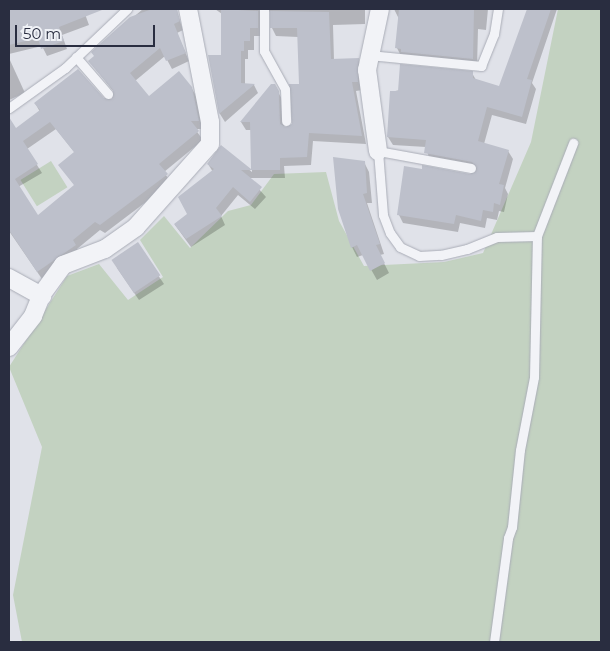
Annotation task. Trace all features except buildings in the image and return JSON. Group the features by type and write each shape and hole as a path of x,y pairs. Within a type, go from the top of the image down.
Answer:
{"street":[{"path":"9,346 33,316 42,296 63,265 105,249 136,227 210,144 210,122 188,9"},
{"path":"378,151 367,70 380,9"},
{"path":"9,278 42,296"}],"lane":[{"path":"9,108 33,94 127,9"},
{"path":"264,9 264,51 285,89 286,121"},
{"path":"369,55 481,66 494,34 498,9"},
{"path":"76,57 108,94"},
{"path":"494,642 508,538 512,527 520,450 534,377 537,236 573,143"},
{"path":"471,168 378,151 383,215 390,233 400,247 420,256 441,255 468,249 497,237 537,236"}],"green space":[{"path":"558,9 601,9 601,642 22,642 13,595 42,447 9,367 67,276 99,264 128,300 163,277 140,240 164,216 190,248 228,211 251,205 274,174 326,172 339,221 364,266 444,262 483,253 531,142"},
{"path":"51,161 67,187 37,206 20,180"}]}
